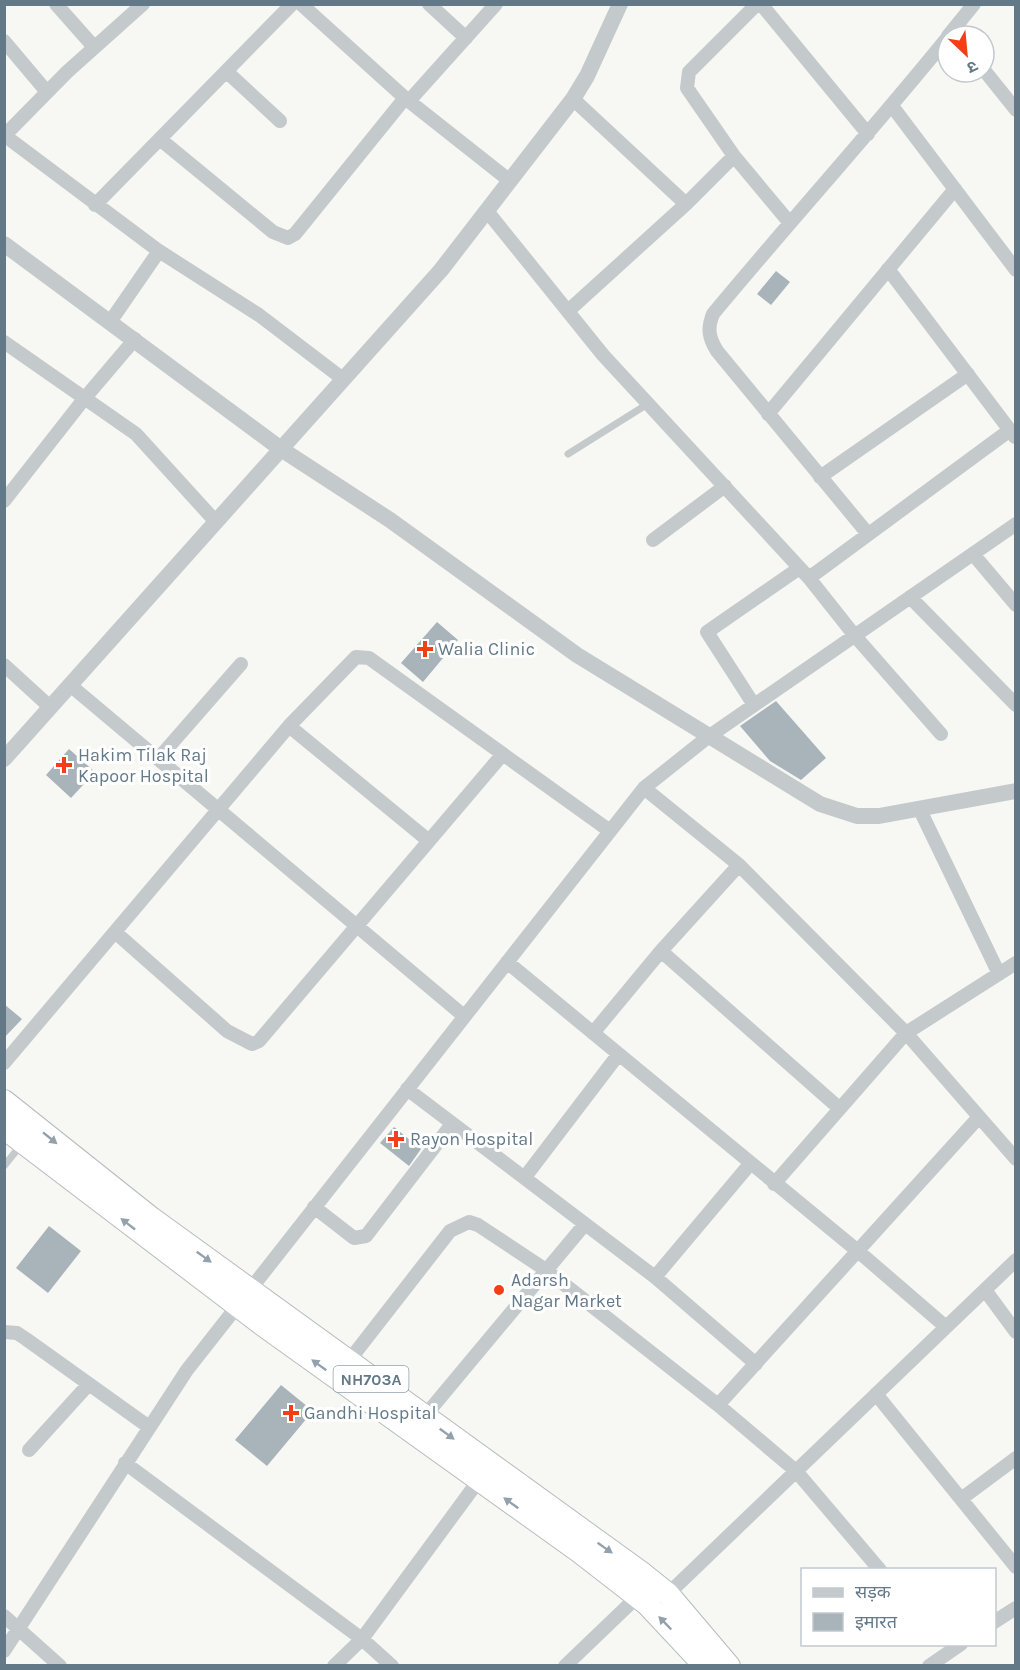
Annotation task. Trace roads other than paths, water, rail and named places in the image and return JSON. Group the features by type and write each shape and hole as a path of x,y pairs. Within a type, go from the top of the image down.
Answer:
{"highway":[{"name":"NH703A","path":"4,1101 151,1218 243,1298 348,1362 668,1594 729,1665"},
{"name":"NH703A","path":"4,1128 243,1298 479,1480 637,1597 705,1665"}],"street":[{"path":"56,4 94,47"},
{"path":"143,4 128,9 94,47 5,135 95,205 159,251 259,315 343,379"},
{"path":"95,205 292,4"},
{"path":"301,4 407,100 510,181"},
{"path":"429,4 466,38"},
{"path":"161,140 273,232 288,238 296,234 407,100 496,4"},
{"path":"4,759 441,270 573,99 587,76 620,4"},
{"path":"789,222 734,156 690,95 687,80 689,72 759,4 868,134"},
{"path":"955,4 963,17"},
{"path":"959,24 974,4"},
{"path":"4,41 47,92"},
{"path":"868,534 717,351 710,339 709,324 713,314 789,222 936,54"},
{"path":"227,72 280,121"},
{"path":"995,84 1016,110"},
{"path":"573,99 686,204"},
{"path":"892,106 1016,270"},
{"path":"568,311 686,204 734,156"},
{"path":"768,414 955,189"},
{"path":"487,212 646,405 725,486 942,734"},
{"path":"4,244 281,449 390,520 577,655 810,798 838,812 856,816 879,816 1016,791"},
{"path":"110,322 159,251"},
{"path":"754,705 707,632 868,534 1013,434 888,268"},
{"path":"7,495 135,339"},
{"path":"4,342 136,434 216,522"},
{"path":"820,477 968,374"},
{"path":"653,540 725,486"},
{"path":"4,1651 149,1427 243,1298 644,788 708,737 1016,524"},
{"path":"973,554 1016,605"},
{"path":"910,597 1016,705"},
{"path":"4,1063 289,726 349,661 362,656 369,658 610,831"},
{"path":"158,759 241,664"},
{"path":"4,665 51,707"},
{"path":"70,685 465,1016"},
{"path":"289,726 429,841"},
{"path":"115,932 227,1030 252,1044 265,1036 502,755"},
{"path":"644,788 740,865 906,1033 1015,1158"},
{"path":"920,810 999,974"},
{"path":"593,1033 661,951 740,865"},
{"path":"661,951 839,1108"},
{"path":"507,962 859,1252 946,1327"},
{"path":"774,1184 906,1033 1015,963"},
{"path":"525,1177 618,1055"},
{"path":"407,1089 655,1277 756,1364"},
{"path":"718,1405 979,1117"},
{"path":"314,1207 354,1238 363,1238 452,1124"},
{"path":"655,1277 750,1164"},
{"path":"348,1362 450,1231 460,1224 469,1222 478,1225 546,1270 718,1405 795,1471 879,1568"},
{"path":"424,1417 585,1224"},
{"path":"668,1594 1016,1260"},
{"path":"985,1290 1016,1332"},
{"path":"4,1332 17,1333 27,1339 149,1427"},
{"path":"30,1450 88,1385"},
{"path":"876,1394 1016,1567"},
{"path":"960,1499 1016,1458"},
{"path":"125,1463 362,1639 392,1665"},
{"path":"334,1665 362,1639 479,1480"},
{"path":"565,1665 637,1597"},
{"path":"996,1621 1016,1608"},
{"path":"4,1616 60,1665"},
{"path":"930,1665 942,1649"}],"lane":[{"path":"568,454 646,405"},
{"path":"4,1166 23,1143"}],"place":[{"name":"Walia Clinic","path":"425,649"},
{"name":"Hakim Tilak Raj Kapoor Hospital","path":"64,765"},
{"name":"Rayon Hospital","path":"396,1139"},
{"name":"Adarsh Nagar Market","path":"499,1290"},
{"name":"Gandhi Hospital","path":"291,1413"}]}
